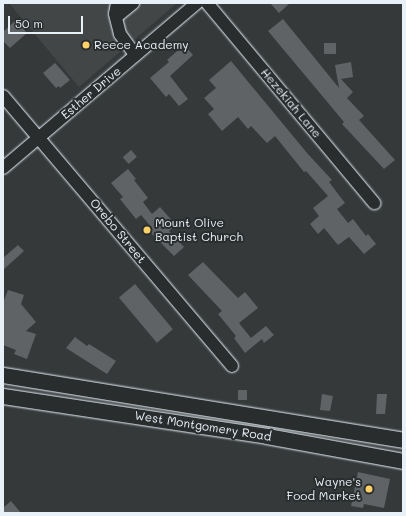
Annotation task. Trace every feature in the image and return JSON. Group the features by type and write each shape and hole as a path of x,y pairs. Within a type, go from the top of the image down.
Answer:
{"main road":[{"name":"West Montgomery Road","path":"3,375 403,440"},
{"name":"West Montgomery Road","path":"3,396 267,436 403,461"},
{"path":"162,420 166,402"},
{"path":"267,436 268,418"},
{"path":"347,451 351,431"}],"street":[{"path":"117,3 116,17 120,34 135,55"},
{"path":"116,17 133,3"},
{"name":"Esther Drive","path":"3,168 197,3"},
{"name":"Hezekiah Lane","path":"207,3 374,203"},
{"name":"Orebo Street","path":"3,96 232,366"}],"shaded area":[{"name":"Reece Academy","path":"9,3 177,3 79,87"}],"building":[{"path":"270,3 290,3 279,13"},
{"path":"283,19 339,88 335,65 351,62 353,77 341,79 353,92 347,98 364,116 359,120 395,160 384,169 342,124 344,122 268,31"},
{"path":"16,20 27,33 10,48 3,41 3,32"},
{"path":"324,43 336,43 336,54 324,54"},
{"path":"184,45 193,55 170,76 188,99 179,106 169,94 166,97 150,78 169,62 167,60"},
{"path":"231,61 307,153 332,180 329,182 345,203 337,209 348,223 353,219 366,236 368,234 376,244 364,254 349,237 338,245 324,228 318,234 310,224 319,216 313,208 328,196 306,171 304,172 275,136 267,143 251,126 248,129 238,117 222,131 208,114 214,109 204,98 216,88 209,80"},
{"path":"55,63 70,80 60,88 59,86 56,88 43,73"},
{"path":"131,150 137,157 129,164 123,157"},
{"path":"128,169 136,179 134,180 148,198 143,202 152,214 160,207 176,225 169,231 184,247 174,256 149,231 152,228 141,215 136,219 120,199 123,197 111,183"},
{"path":"18,245 24,251 3,270 3,258"},
{"path":"203,262 238,298 245,292 258,308 239,323 251,338 266,326 274,335 264,343 262,339 245,353 234,338 236,336 218,314 222,311 188,275"},
{"path":"135,284 173,329 157,343 119,297"},
{"path":"8,290 24,295 21,304 36,322 26,331 36,334 27,359 14,354 16,350 3,345 3,303"},
{"path":"75,337 87,346 89,344 116,361 107,374 66,348"},
{"path":"238,390 247,390 247,400 238,400"},
{"path":"322,394 333,396 330,411 320,410"},
{"path":"377,394 387,394 385,414 376,414"},
{"path":"358,472 390,479 384,508 364,504 363,508 351,506"},
{"path":"11,501 21,513 3,513 3,508"}],"place":[{"name":"Reece Academy","path":"86,45"},
{"name":"Mount Olive Baptist Church","path":"147,230"},
{"name":"Wayne's Food Market","path":"369,489"}]}
